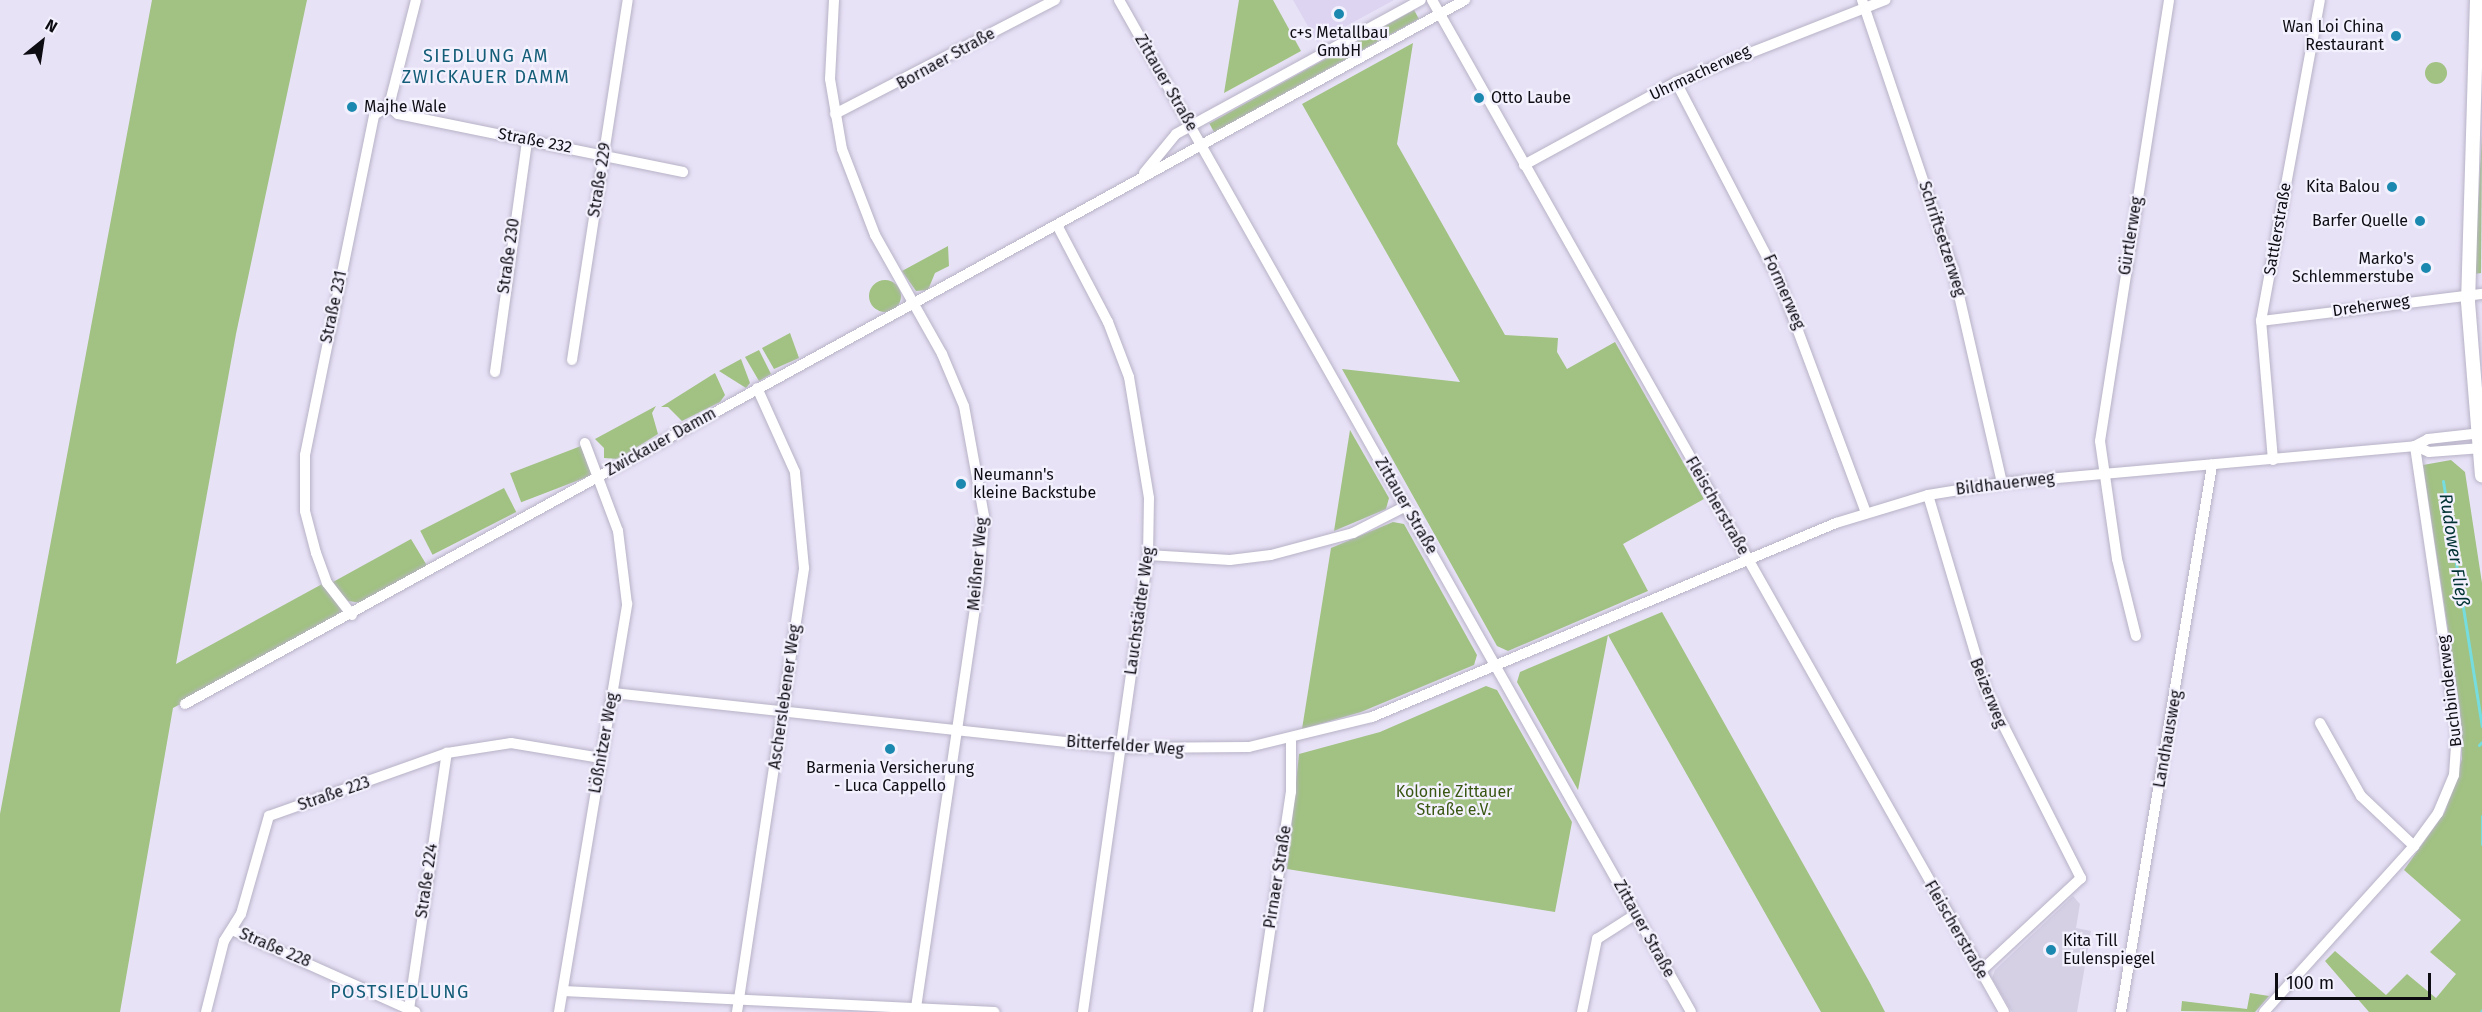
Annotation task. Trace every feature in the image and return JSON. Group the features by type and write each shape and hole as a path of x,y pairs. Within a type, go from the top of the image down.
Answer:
{"main road":[{"path":"2477,0 2480,97 2475,293 2482,475"}],"street":[{"name":"Straße 231","path":"352,615 323,573 303,483 374,115 389,106 416,0"},
{"name":"Straße 229","path":"572,360 628,0"},
{"name":"Meißner Weg","path":"834,0 830,79 835,114 854,189 964,406 981,481 982,558 916,1010"},
{"name":"Bornaer Straße","path":"835,114 1055,0"},
{"name":"Zittauer Straße","path":"1119,0 1691,1012"},
{"name":"Zwickauer Damm","path":"1138,180 1169,142 1191,126 1421,0"},
{"name":"Fleischerstraße","path":"1432,0 2004,1012"},
{"name":"Zwickauer Damm","path":"184,704 352,615 757,388 1465,0"},
{"name":"Uhrmacherweg","path":"1524,165 1676,82 1863,4 1885,0"},
{"name":"Gürtlerweg","path":"2136,636 2103,473 2102,424 2169,0"},
{"name":"Sattlerstraße","path":"2273,460 2261,321 2320,0"},
{"name":"Schriftsetzerweg","path":"1863,4 1953,269 2002,483"},
{"name":"Formerweg","path":"1676,82 1784,290 1866,513"},
{"name":"Straße 232","path":"389,106 398,114 683,172"},
{"name":"Straße 230","path":"495,372 527,140"},
{"name":"Lauchstädter Weg","path":"1057,225 1108,322 1129,377 1146,462 1148,555 1083,1012"},
{"name":"Dreherweg","path":"2261,321 2475,293"},
{"name":"Ascherslebener Weg","path":"738,1007 783,713 804,531 789,454 757,388"},
{"name":"Bildhauerweg","path":"1616,617 1866,513 1928,495 2002,483 2415,446 2428,439 2479,433"},
{"path":"585,443 600,476"},
{"name":"Bildhauerweg","path":"2415,446 2429,452 2480,449"},
{"name":"Buchbinderweg","path":"2264,1012 2414,846 2438,813 2458,753 2415,446"},
{"name":"Landhausweg","path":"2121,1012 2212,465"},
{"name":"Lößnitzer Weg","path":"560,1012 613,693 627,581 600,476"},
{"name":"Beizerweg","path":"1928,495 1987,693 2081,878 1980,972"},
{"path":"1148,555 1230,560 1271,555 1353,533 1406,506"},
{"name":"Bitterfelder Weg","path":"613,693 1121,748 1206,751 1291,741 1372,717 1616,617"},
{"path":"2320,723 2361,796 2414,846"},
{"name":"Pirnaer Straße","path":"1258,1012 1291,792 1291,741"},
{"name":"Straße 223","path":"206,1012 224,941 232,930 269,816 447,753 511,743 602,758"},
{"name":"Straße 224","path":"413,1011 447,753"},
{"path":"1582,1012 1597,939 1636,914"},
{"name":"Straße 228","path":"232,930 413,1011"},
{"path":"563,991 738,1007 994,1012"}],"shaded area":[{"path":"1293,0 1394,0 1317,42"},
{"name":"Kita Till Eulenspiegel","path":"2073,896 2080,904 2076,928 2091,931 2077,1012 2012,1012 1992,978 1995,970"}],"green space":[{"path":"152,0 307,0 236,334 176,664 324,583 347,614 173,708 120,1012 0,1012 0,814"},
{"path":"1239,0 1273,0 1301,51 1224,93"},
{"path":"1414,10 1419,19 1214,132 1209,123"},
{"path":"1413,43 1397,144 1505,335 1558,338 1557,352 1567,369 1615,342 1704,499 1623,544 1648,591 1508,651 1497,646 1342,369 1460,382 1302,104"},
{"path":"2436,62 2444,65 2447,73 2444,81 2436,84 2428,81 2425,73 2428,65"},
{"path":"2482,136 2481,273 2474,274"},
{"path":"948,246 949,266 935,273 928,290 916,291 902,271"},
{"path":"885,280 896,285 901,296 896,307 885,312 874,307 869,296 874,285"},
{"path":"790,333 799,358 774,369 762,348"},
{"path":"759,350 771,374 759,381 745,357"},
{"path":"741,359 750,383 746,388 719,371"},
{"path":"715,373 725,395 720,402 682,421 668,407 661,407"},
{"path":"656,406 652,413 658,434 618,459 604,458 604,448 595,439"},
{"path":"1350,430 1389,498 1386,509 1334,531"},
{"path":"581,446 592,475 521,502 510,473"},
{"path":"2451,460 2465,472 2482,583 2482,1012 2369,1012 2325,961 2335,951 2386,995 2407,974 2436,998 2456,974 2430,952 2461,920 2404,870 2445,812 2462,759 2460,709 2423,465"},
{"path":"504,488 516,512 433,555 420,531"},
{"path":"1393,522 1404,524 1477,655 1474,665 1361,712 1302,729 1331,548"},
{"path":"411,539 429,569 362,603 348,601 333,582"},
{"path":"1662,612 1885,1012 1821,1012 1608,635 1578,790 1517,682 1520,672"},
{"name":"Kolonie Zittauer Straße e.V.","path":"1486,686 1497,690 1572,822 1555,912 1287,869 1299,754 1380,732"},
{"path":"2250,993 2269,996 2255,1012 2181,1011 2182,1001 2247,1009"}],"waterway":[{"name":"Rudower Fließ","path":"2443,481 2482,726"},
{"name":"Rudower Fließ","path":"2479,745 2482,742"},
{"name":"Rudower Fließ","path":"2482,816 2482,844"}],"place":[{"name":"c+s Metallbau GmbH","path":"1339,14"},
{"name":"Wan Loi China Restaurant","path":"2396,36"},
{"name":"Otto Laube","path":"1479,98"},
{"name":"Majhe Wale","path":"352,107"},
{"name":"Kita Balou","path":"2392,187"},
{"name":"Barfer Quelle","path":"2420,221"},
{"name":"Marko's Schlemmerstube","path":"2426,268"},
{"name":"Neumann's kleine Backstube","path":"961,484"},
{"name":"Barmenia Versicherung - Luca Cappello","path":"890,749"},
{"name":"Kita Till Eulenspiegel","path":"2051,950"}],"district":[{"name":"SIEDLUNG AM ZWICKAUER DAMM","path":"486,67"},
{"name":"POSTSIEDLUNG","path":"400,992"}]}
